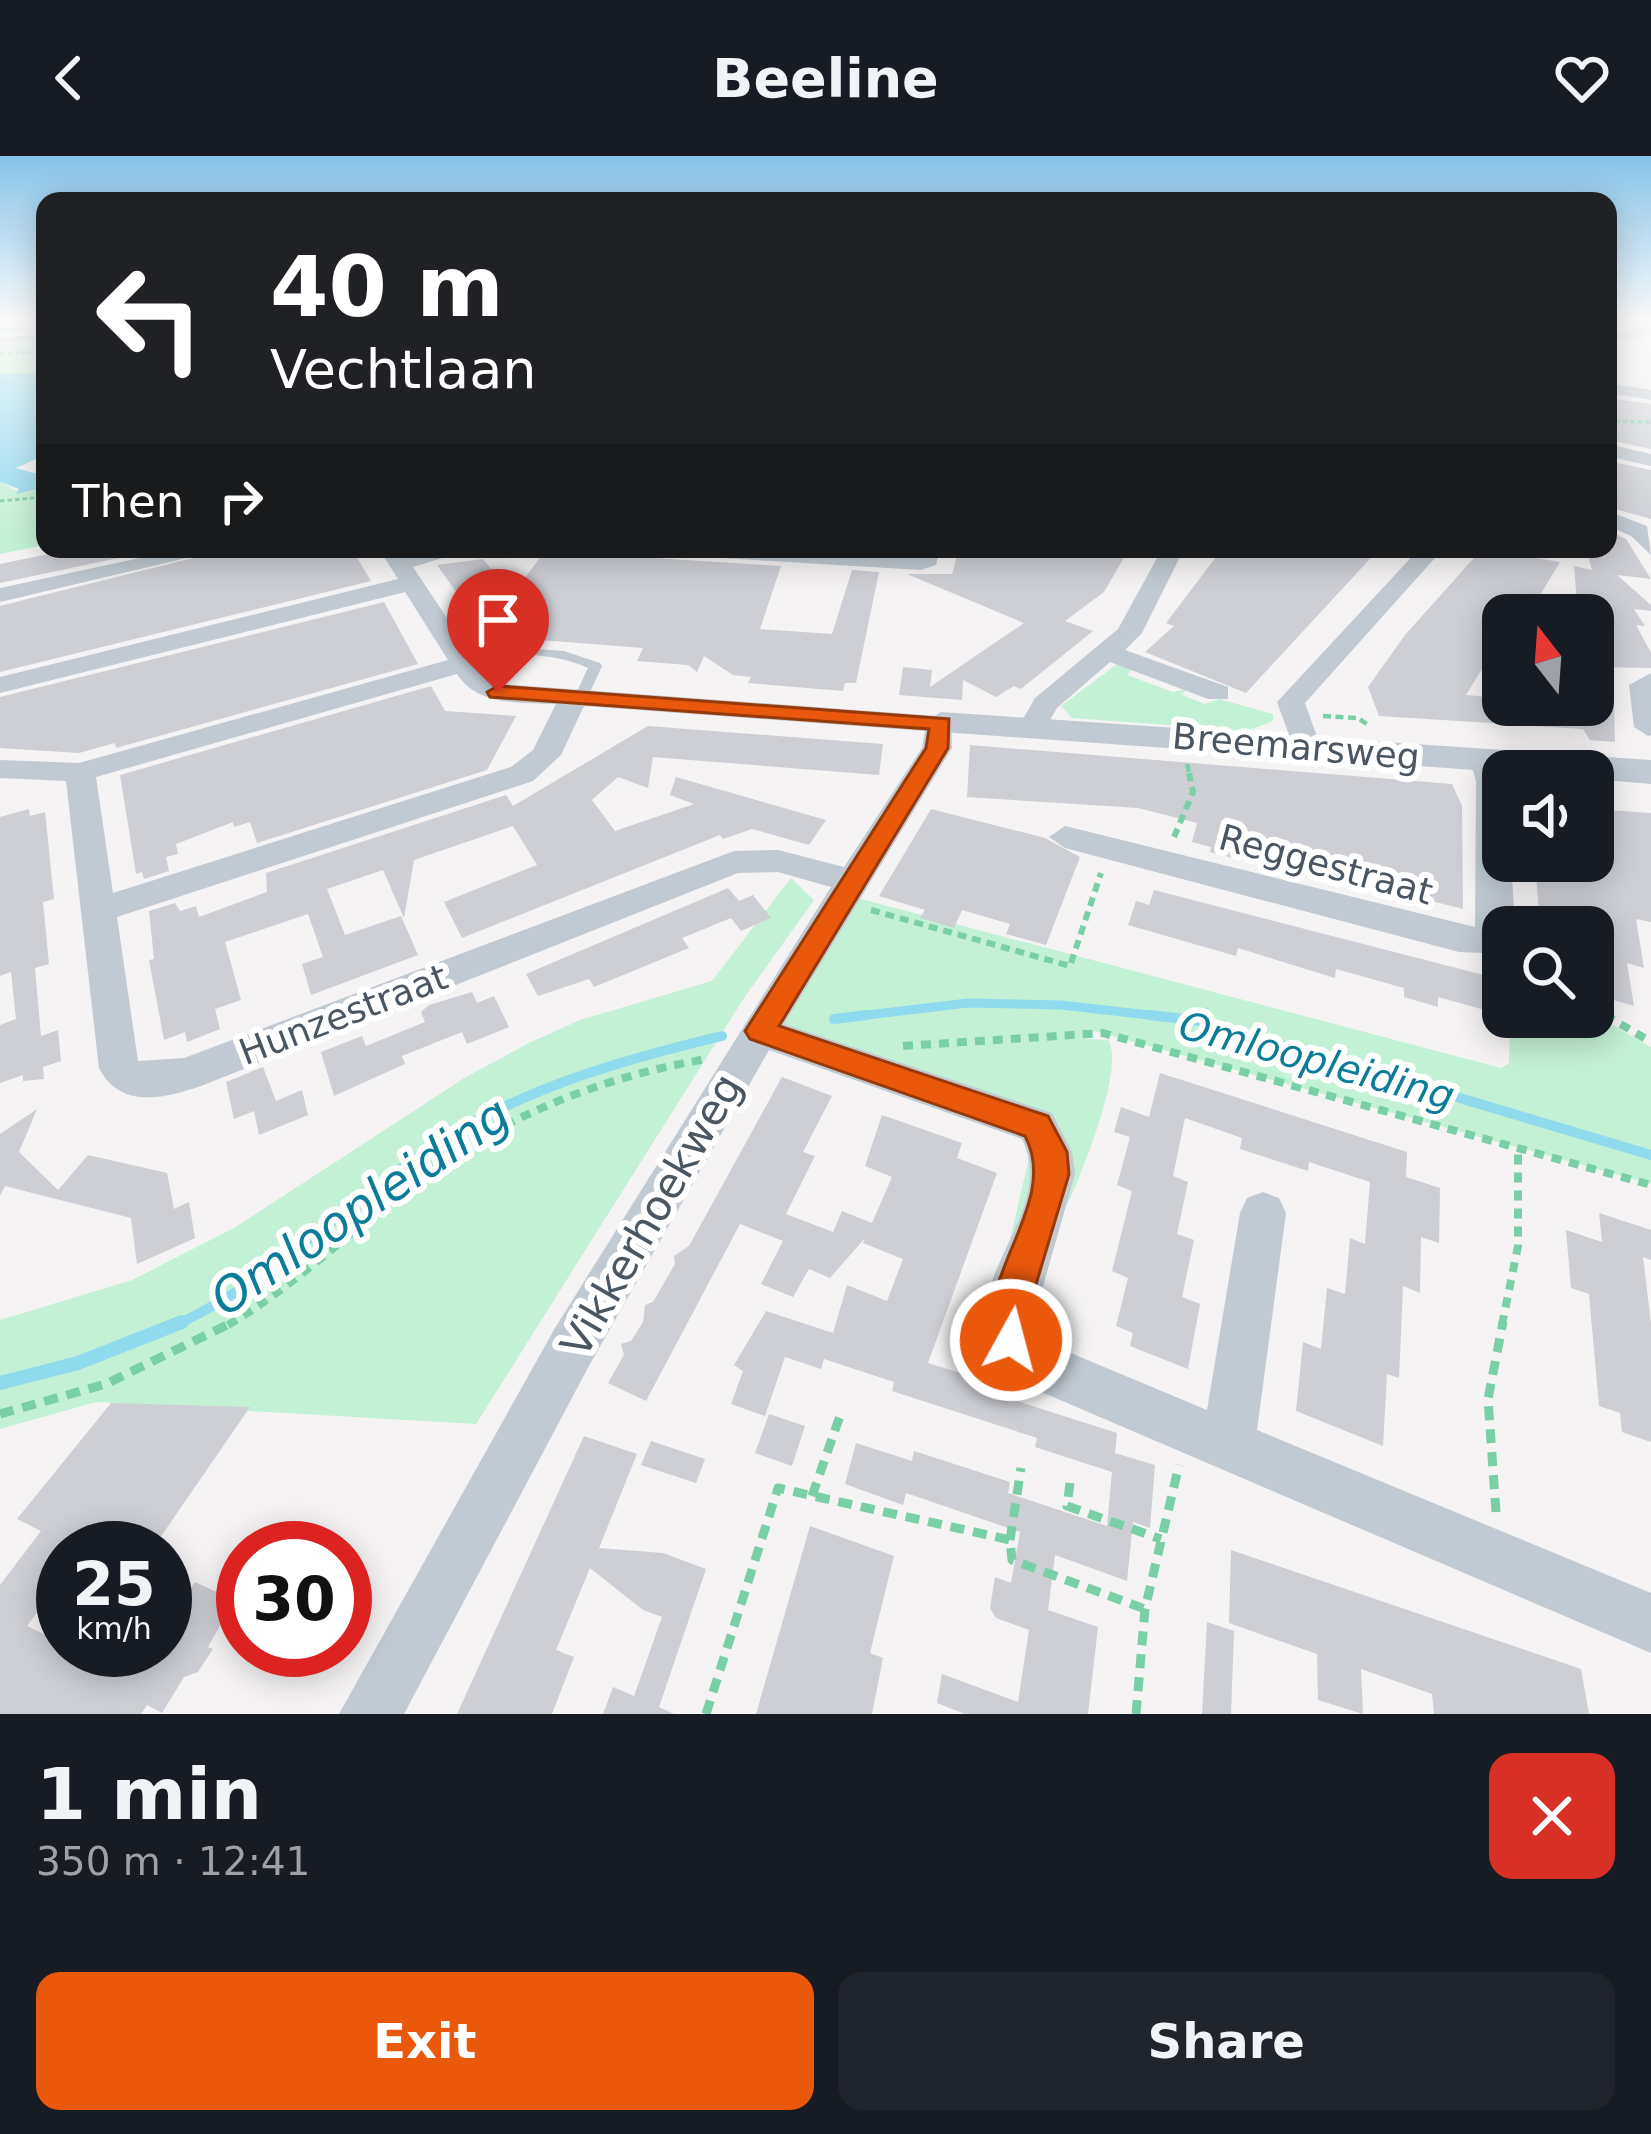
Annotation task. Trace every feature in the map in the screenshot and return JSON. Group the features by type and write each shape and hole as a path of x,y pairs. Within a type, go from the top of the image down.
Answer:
{"street":[{"path":"1619,391 1648,398"},
{"path":"1617,452 1651,460"},
{"path":"1617,522 1640,531 1651,548"},
{"path":"0,595 172,558"},
{"path":"853,558 921,563 928,558"},
{"path":"1033,726 1045,704 1129,633 1168,558"},
{"path":"1299,731 1291,702 1424,558"},
{"path":"0,685 400,565 477,684 498,692 941,723"},
{"name":"Breemarsweg","path":"1107,652 1218,693"},
{"path":"0,770 80,772 462,662"},
{"path":"1648,727 1643,685 1651,681"},
{"path":"99,910 522,774 546,755 576,699"},
{"name":"Breemarsweg","path":"941,723 1178,736 1299,731 1482,761"},
{"name":"Vikkerhoekweg","path":"370,1714 484,1498 753,1043 937,748 941,723"},
{"name":"Breemarsweg","path":"1614,770 1651,772"},
{"name":"Hunzestraat","path":"80,772 119,1068 133,1082 187,1074 734,862 778,861 845,891"},
{"name":"Reggestraat","path":"1065,837 1482,944"},
{"path":"753,1043 841,1056 1036,1126 1051,1152 1053,1174 1006,1321 1011,1340 1036,1364 1651,1623"},
{"path":"1228,1446 1263,1213"}],"lane":[{"path":"462,662 490,650 578,657 595,666 576,699"}],"path":[{"path":"1617,421 1651,422"},
{"path":"0,501 36,498"},
{"path":"1299,731 1358,718 1379,732"},
{"path":"1164,862 1192,792 1178,736"},
{"path":"845,891 1070,966 1109,849"},
{"path":"1614,1020 1651,1042"},
{"path":"841,1056 867,1049 1102,1034 1651,1185"},
{"path":"0,1414 79,1393 209,1336 268,1300 436,1168 530,1114 624,1075 753,1043"},
{"path":"1503,1562 1488,1447 1488,1399 1518,1246 1518,1148"},
{"path":"812,1496 841,1413"},
{"path":"1136,1714 1144,1609 1180,1478 1175,1424"},
{"path":"1021,1468 1010,1540 1012,1560 1144,1609"},
{"path":"1070,1484 1067,1506 1161,1539"},
{"path":"706,1714 778,1488 1010,1540"}],"green space":[{"path":"0,482 20,493 36,489 36,547 0,554"},
{"path":"1117,664 1131,670 1127,675 1173,692 1187,689 1182,695 1205,704 1219,699 1273,714 1273,721 1248,731 1072,718 1061,706"},
{"path":"791,878 814,900 744,998 476,1424 96,1402 0,1429 0,1320 132,1280 234,1228 466,1077 527,1044 580,1020 712,981"},
{"path":"850,896 1501,1068 1509,1063 1510,1038 1614,1038 1614,1026 1651,1047 1651,1184 1094,1031 1087,1039 1108,1040 1112,1053 1106,1097 1090,1149 1058,1222 994,1310 1034,1136 781,1023"}],"water":[{"path":"0,391 36,391 36,459 16,468 36,474 36,489 16,494 19,489 0,482"}],"building":[{"path":"1617,399 1651,404 1651,449 1617,442"},
{"path":"1617,463 1651,470 1651,519 1617,510"},
{"path":"1617,535 1626,539 1651,579 1617,575 1651,605 1651,611 1634,609 1645,626 1636,625 1651,653 1651,668 1614,667 1614,594 1576,594 1574,566 1592,570 1589,558 1617,558"},
{"path":"36,557 118,558 0,583 0,564"},
{"path":"193,558 357,558 371,581 0,672 0,606"},
{"path":"540,558 655,558 781,566 760,629 832,634 852,570 879,572 856,683 845,683 843,691 748,683 751,677 733,675 704,656 697,672 688,665 637,661 643,648 488,636 437,565 483,559 512,595"},
{"path":"957,558 1124,558 1104,592 1065,621 1093,631 1021,689 1014,686 996,697 963,680 962,700 899,695 903,667 932,670 930,687 1024,623 907,574 952,574"},
{"path":"1215,558 1371,558 1246,693 1145,652 1174,626 1166,623"},
{"path":"1474,558 1560,562 1541,594 1482,594 1482,669 1466,695 1482,696 1482,723 1379,716 1368,687 1405,635"},
{"path":"384,602 418,664 116,748 115,743 79,753 0,748 0,697"},
{"path":"431,686 445,711 516,716 487,770 257,843 250,822 234,827 233,822 176,844 178,854 166,857 169,871 144,879 142,872 136,874 120,775"},
{"path":"1614,705 1615,742 1590,740 1583,729 1536,726 1614,726"},
{"path":"648,726 883,744 879,775 653,757 648,788 618,777 592,800 615,831 694,804 670,795 676,777 826,820 809,845 752,829 723,839 720,835 462,938 444,902 537,865 513,826 414,860 404,918 383,870 327,889 345,935 401,916 418,955 311,995 302,964 323,957 308,914 225,942 241,1000 215,1009 220,1029 187,1042 185,1032 164,1040 149,960 154,959 149,911 175,903 180,911 196,906 199,917 267,892 266,873 506,795 513,806"},
{"path":"970,745 1452,784 1462,806 1463,909 1210,852 1211,847 1192,842 1197,823 1138,808 967,797"},
{"path":"29,809 30,816 45,812 54,899 43,902 49,964 35,968 41,1036 58,1030 61,1061 43,1067 44,1079 23,1081 23,1075 0,1083 0,1025 16,1019 11,972 0,976 0,817"},
{"path":"931,809 1045,838 1080,857 1046,945 1006,934 1010,924 962,910 954,928 920,918 925,910 879,896"},
{"path":"1614,810 1651,813 1651,922 1636,919 1644,968 1627,963 1634,1006 1614,1000 1614,906 1538,906 1537,882 1614,882"},
{"path":"728,888 739,901 753,895 771,918 741,931 731,918 682,938 689,948 594,987 589,979 538,996 526,974"},
{"path":"1154,890 1482,975 1482,1009 1438,997 1438,1007 1404,997 1404,988 1336,969 1335,978 1238,948 1236,956 1128,925 1136,901 1149,905"},
{"path":"472,992 477,1003 494,996 509,1027 467,1044 462,1032 402,1056 405,1064 334,1096 321,1052 362,1036 366,1046 425,1022 421,1012 429,1005"},
{"path":"263,1067 276,1101 302,1090 308,1115 259,1135 254,1111 234,1119 226,1082"},
{"path":"1160,1073 1407,1152 1406,1177 1440,1188 1439,1243 1421,1237 1420,1293 1403,1286 1399,1378 1387,1374 1383,1446 1296,1411 1303,1342 1321,1349 1327,1288 1345,1294 1350,1238 1365,1244 1370,1182 1309,1162 1308,1171 1240,1149 1242,1138 1185,1118 1173,1176 1188,1182 1177,1234 1194,1240 1182,1297 1200,1304 1188,1369 1130,1346 1133,1333 1116,1326 1128,1278 1112,1271 1132,1191 1117,1185 1130,1137 1114,1132 1121,1107 1149,1117"},
{"path":"782,1077 832,1096 803,1152 815,1156 786,1214 833,1232 842,1211 872,1223 892,1177 865,1166 882,1115 962,1143 957,1158 997,1173 928,1363 1009,1388 1007,1398 1117,1433 1115,1453 1155,1465 1150,1528 1133,1522 1127,1581 1055,1555 1048,1610 1098,1627 1088,1714 965,1714 937,1703 942,1674 1018,1702 1029,1630 996,1618 990,1608 995,1577 1011,1583 1020,1532 906,1493 903,1505 845,1484 856,1443 912,1461 914,1451 1010,1482 1008,1493 1107,1526 1112,1472 1035,1447 1037,1438 892,1391 894,1382 824,1359 821,1369 785,1357 765,1416 731,1404 743,1371 734,1365 766,1311 833,1333 847,1285 887,1301 903,1259 863,1243 865,1238 830,1278 809,1269 793,1297 761,1284 783,1241 740,1224 646,1401 608,1383 624,1355 621,1344 631,1341 643,1322 645,1305 653,1302 675,1264 674,1256 689,1246"},
{"path":"37,1109 19,1152 58,1190 88,1155 167,1173 174,1209 189,1202 195,1238 137,1264 131,1218 5,1186 0,1196 0,1134"},
{"path":"1599,1213 1651,1230 1651,1260 1643,1257 1651,1323 1651,1442 1622,1432 1620,1413 1599,1406 1589,1294 1571,1288 1566,1230 1602,1242"},
{"path":"111,1403 250,1407 172,1521 36,1521 36,1528 17,1519"},
{"path":"769,1414 805,1426 792,1466 755,1453"},
{"path":"584,1436 637,1454 599,1548 663,1553 706,1569 659,1707 674,1714 603,1714 613,1687 634,1696 662,1617 643,1610 590,1568 556,1650 574,1657 552,1714 457,1714"},
{"path":"651,1441 705,1459 696,1483 641,1465"},
{"path":"810,1526 894,1556 870,1653 883,1658 872,1714 756,1714"},
{"path":"36,1538 36,1614 27,1626 36,1630 36,1677 184,1677 162,1713 147,1705 141,1714 0,1714 0,1585"},
{"path":"1231,1550 1581,1669 1589,1714 1434,1714 1432,1694 1361,1669 1363,1714 1318,1700 1317,1654 1229,1623"},
{"path":"195,1582 216,1592 216,1633 208,1647 213,1649 192,1674"},
{"path":"1207,1622 1234,1631 1231,1714 1202,1714"}],"waterway":[{"name":"Omloopleiding","path":"856,1016 968,1003 1061,1005 1175,1018"},
{"name":"Omloopleiding","path":"856,1016 867,1015"},
{"name":"Omloopleiding","path":"1149,1015 1175,1018"},
{"name":"Omloopleiding","path":"834,1019 856,1016"},
{"name":"Omloopleiding","path":"842,1018 856,1016"},
{"name":"Omloopleiding","path":"1175,1018 1201,1021 1651,1155"},
{"name":"Omloopleiding","path":"181,1323 243,1288 393,1174 458,1131 567,1080 722,1036"},
{"name":"Omloopleiding","path":"0,1383 78,1363 181,1323"},
{"name":"Omloopleiding","path":"176,1325 181,1323"}],"route":[{"path":"498,692 941,723 937,748 760,1031 1036,1126 1051,1152 1053,1174 1006,1321 1011,1340"}]}
